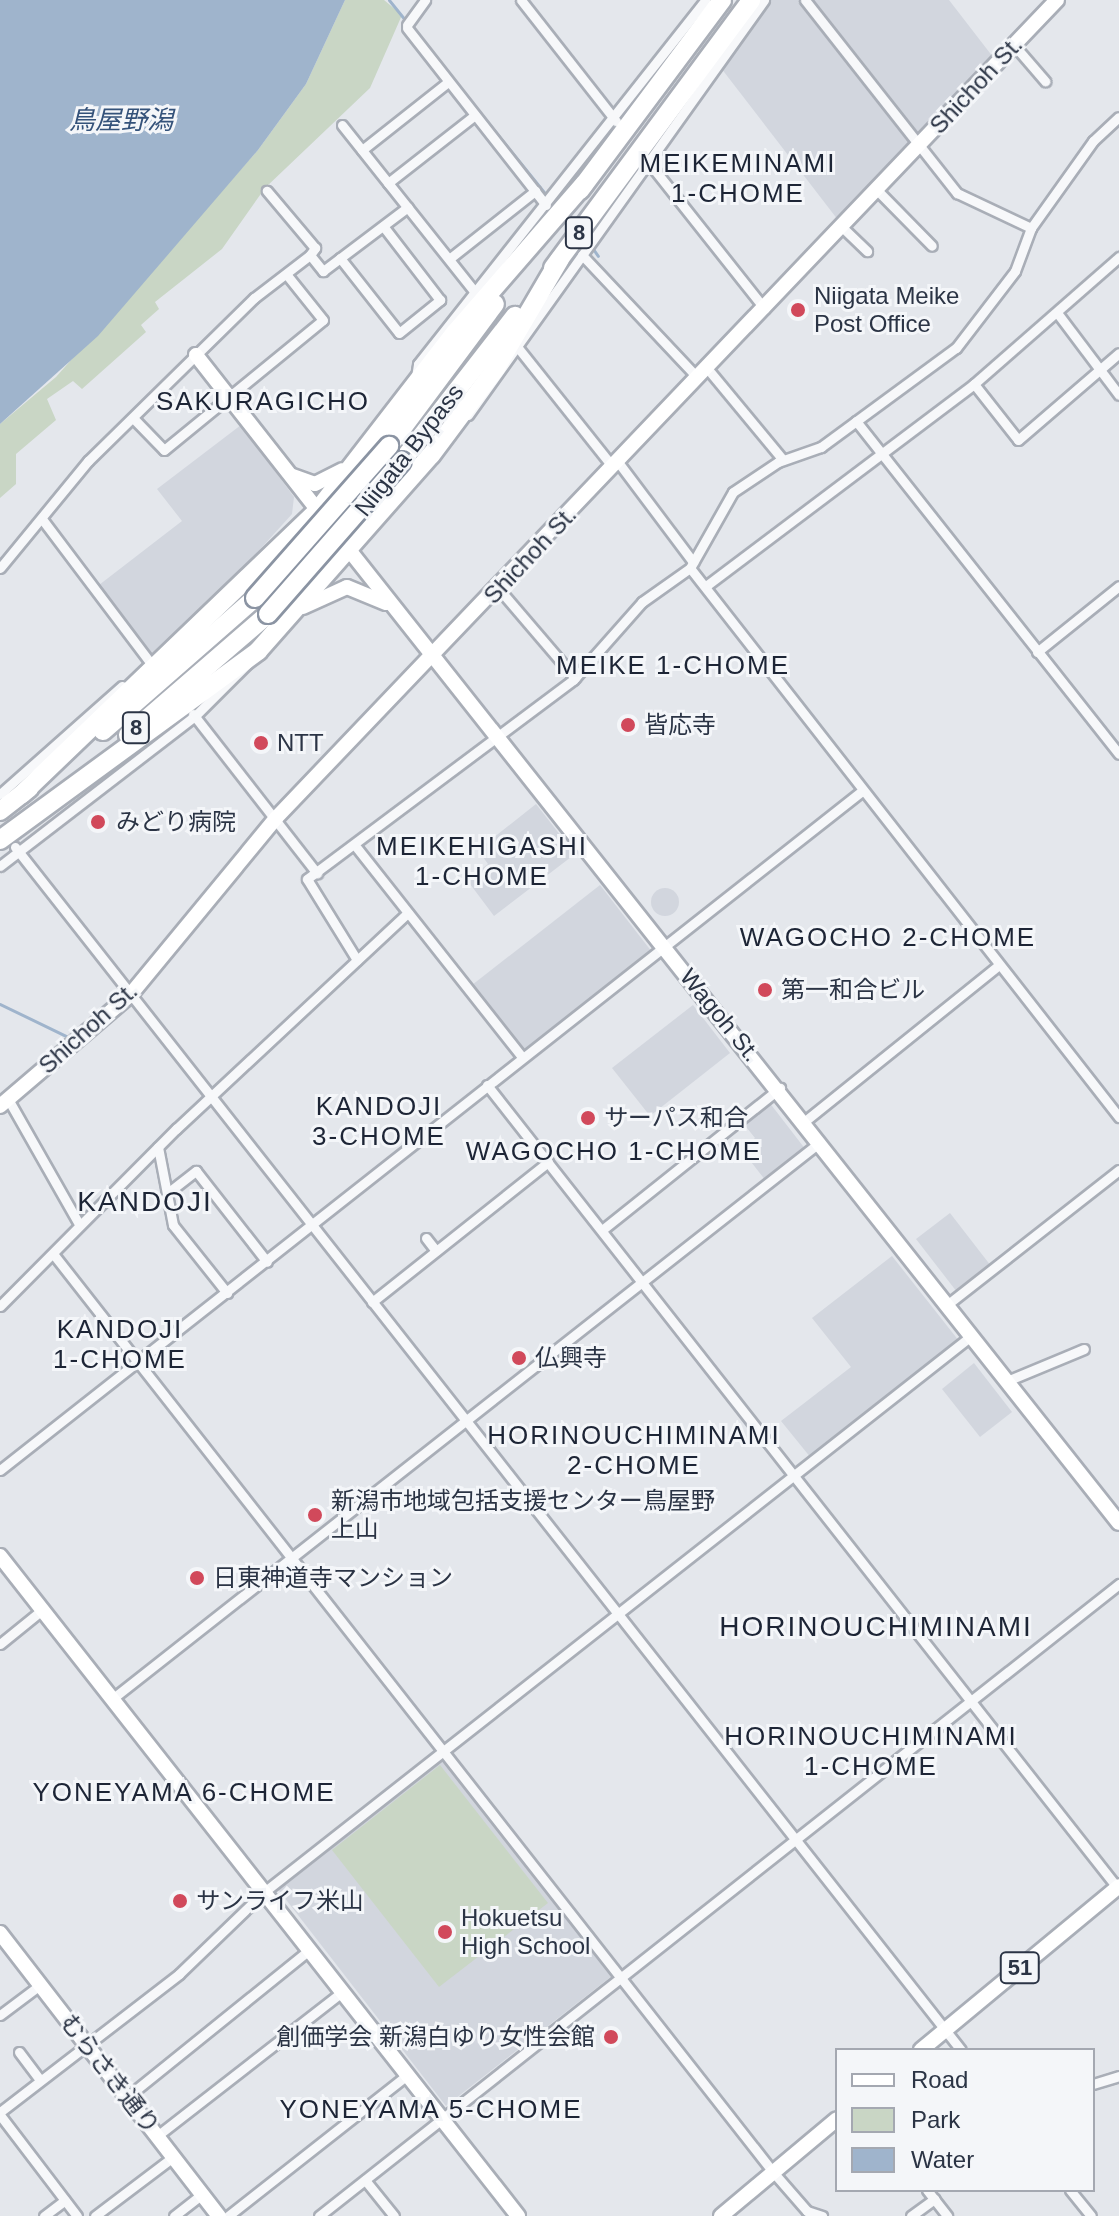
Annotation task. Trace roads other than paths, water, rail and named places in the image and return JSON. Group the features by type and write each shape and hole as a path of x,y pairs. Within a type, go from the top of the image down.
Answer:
{"highway":[{"name":"Niigata Bypass","path":"0,811 255,598 389,446 722,0"},
{"name":"Niigata Bypass","path":"8,844 276,618 560,259 751,0"},
{"path":"22,794 219,609 318,510 416,382 585,183"},
{"path":"8,844 258,651 276,618 351,552 415,476 453,426 560,259"},
{"path":"318,510 335,524 352,525 415,476"},
{"path":"261,567 313,547 351,552"}],"street":[{"path":"425,0 408,23 448,82 546,205"},
{"path":"521,0 616,120"},
{"path":"416,382 418,364 616,120 705,0"},
{"path":"453,426 476,410 646,159 764,0"},
{"path":"805,0 957,193 1031,228"},
{"name":"Shichoh St.","path":"4,1102 131,994 276,818 499,589 1057,0"},
{"path":"1014,45 1045,81"},
{"path":"362,150 448,82"},
{"path":"388,183 475,115"},
{"path":"357,960 307,879 357,848 494,734 575,678 642,602 692,565 733,492 783,460 821,447 956,348 1015,271 1031,228 1093,141 1119,117"},
{"path":"342,125 476,294"},
{"path":"646,159 765,309"},
{"path":"877,190 932,246"},
{"path":"0,568 196,355 315,248 267,191"},
{"path":"449,259 535,191"},
{"path":"310,255 323,271 408,207"},
{"path":"340,258 399,333 440,300 383,226"},
{"path":"842,227 867,251"},
{"path":"582,255 702,373 783,460"},
{"path":"706,586 974,384 1058,314 1119,257"},
{"path":"134,419 164,450 323,320 287,275"},
{"path":"1058,314 1119,395"},
{"path":"517,346 615,464 862,791 1119,1117"},
{"path":"974,384 1018,440 1102,374 1119,353"},
{"name":"Wagoh St.","path":"196,355 433,658 780,1088 1119,1523"},
{"path":"856,421 1119,754"},
{"path":"289,474 322,483 354,463"},
{"path":"42,519 151,663"},
{"path":"1037,652 1119,586"},
{"path":"276,618 347,587 393,607"},
{"path":"499,589 575,678"},
{"path":"0,794 151,663 203,611 219,609"},
{"path":"0,866 8,844 193,714 249,669 258,651"},
{"path":"193,714 317,873"},
{"path":"0,1470 862,791"},
{"path":"8,844 131,994 959,2048"},
{"path":"357,848 522,1057"},
{"path":"0,1306 158,1147 408,913"},
{"path":"805,1121 998,966"},
{"path":"487,1085 1118,1888"},
{"path":"602,1230 780,1088"},
{"path":"4,1102 79,1224"},
{"path":"112,1699 292,1561 821,1141"},
{"path":"158,1147 170,1191 173,1225 227,1293"},
{"path":"372,1302 548,1162"},
{"path":"948,1304 1119,1170"},
{"path":"170,1191 196,1171 267,1262"},
{"path":"426,1238 436,1251"},
{"path":"54,1255 773,2172 807,2211 822,2216"},
{"path":"77,2216 0,2113 85,2043 179,1974 264,1892 971,1336"},
{"path":"1009,1380 1084,1349"},
{"path":"0,1556 518,2216"},
{"path":"319,2216 617,1976 1119,1584"},
{"path":"0,1644 42,1610"},
{"name":"51","path":"923,2048 1118,1888"},
{"name":"むらさき通り","path":"2,1939 219,2216"},
{"path":"127,2097 309,1950"},
{"path":"0,2015 40,1985"},
{"path":"157,2136 342,1992"},
{"path":"19,2052 40,2080"},
{"path":"228,2216 407,2075"},
{"path":"1095,2083 1119,2076"},
{"path":"721,2216 835,2121"},
{"path":"95,2216 173,2157"},
{"path":"365,2180 394,2216"},
{"path":"929,2192 947,2216"},
{"path":"1072,2192 1091,2216"},
{"path":"174,2216 202,2194"},
{"path":"911,2216 934,2199"},
{"path":"44,2216 65,2200"}],"water":[{"name":"鳥屋野潟","path":"0,0 345,0 306,84 258,150 98,336 0,424"}],"waterway":[{"path":"389,0 547,196"},
{"path":"591,246 598,256"},
{"path":"0,1004 66,1036"}],"place":[{"name":"Niigata Meike Post Office","path":"798,310"},
{"name":"皆応寺","path":"628,725"},
{"name":"NTT","path":"261,743"},
{"name":"みどり病院","path":"98,822"},
{"name":"第一和合ビル","path":"765,990"},
{"name":"サーパス和合","path":"588,1118"},
{"name":"仏興寺","path":"519,1358"},
{"name":"新潟市地域包括支援センター鳥屋野 上山","path":"315,1515"},
{"name":"日東神道寺マンション","path":"197,1578"},
{"name":"サンライフ米山","path":"180,1901"},
{"name":"Hokuetsu High School","path":"445,1932"},
{"name":"創価学会 新潟白ゆり女性会館","path":"611,2037"}],"district":[{"name":"MEIKEMINAMI 1-CHOME","path":"738,179"},
{"name":"SAKURAGICHO","path":"263,402"},
{"name":"MEIKE 1-CHOME","path":"673,666"},
{"name":"MEIKEHIGASHI 1-CHOME","path":"482,862"},
{"name":"WAGOCHO 2-CHOME","path":"888,938"},
{"name":"KANDOJI 3-CHOME","path":"379,1122"},
{"name":"WAGOCHO 1-CHOME","path":"614,1152"},
{"name":"KANDOJI","path":"145,1202"},
{"name":"KANDOJI 1-CHOME","path":"120,1345"},
{"name":"HORINOUCHIMINAMI 2-CHOME","path":"634,1451"},
{"name":"HORINOUCHIMINAMI","path":"876,1627"},
{"name":"HORINOUCHIMINAMI 1-CHOME","path":"871,1752"},
{"name":"YONEYAMA 6-CHOME","path":"184,1793"},
{"name":"YONEYAMA 5-CHOME","path":"431,2110"}]}
